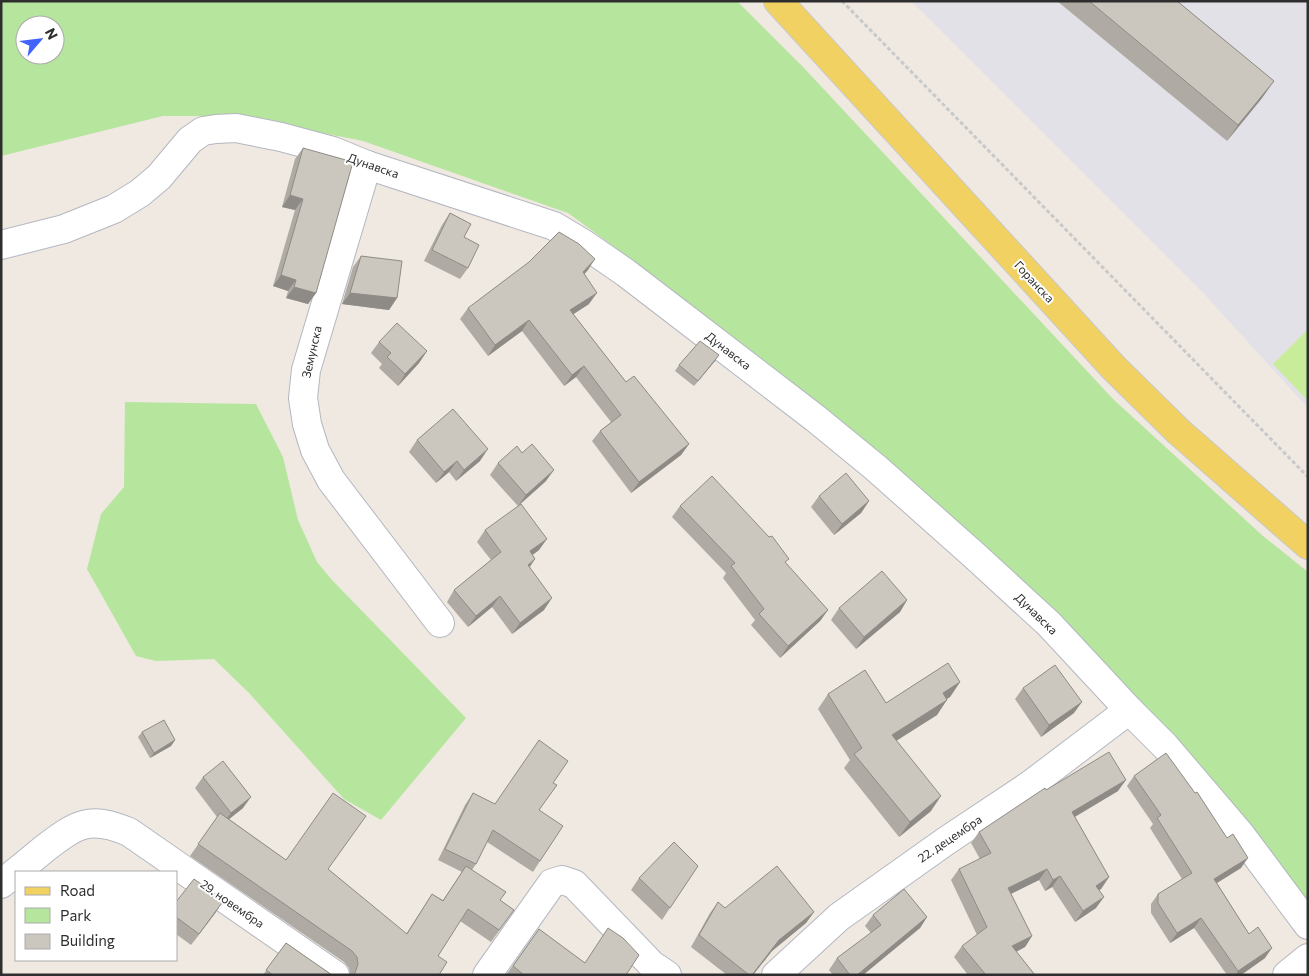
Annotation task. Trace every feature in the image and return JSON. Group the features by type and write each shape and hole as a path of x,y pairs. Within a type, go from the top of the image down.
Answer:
{"main road":[{"name":"Горанска","path":"778,1 1114,368 1178,431 1308,545"}],"street":[{"name":"Дунавска","path":"1,245 64,229 114,209 140,193 159,177 190,140 203,131 216,128 236,128 281,137 333,151 367,165 554,226 626,273 815,418 876,468 975,556 1048,624 1165,746 1241,834 1308,925"},
{"name":"Земунска","path":"367,165 306,370 303,398 307,424 315,450 331,480 440,623"},
{"name":"22. децембра","path":"776,975 839,917 1030,785 1129,710"},
{"name":"29. новембра","path":"17,871 64,834 78,826 94,823 110,824 129,832 335,975"},
{"name":"29. новембра","path":"1,884 15,873"},
{"path":"487,975 552,883 562,880 574,884 652,965 667,975"},
{"path":"1286,975 1308,958"}],"path":[{"path":"842,1 1308,477"}],"shaded area":[{"path":"911,1 1308,1 1308,408 1206,296"}],"green space":[{"path":"1,1 737,1 804,68 1114,400 1263,536 1308,572 1308,907 1047,607 899,470 657,278 568,213 363,141 237,116 163,116 1,156"},
{"path":"1308,329 1308,401 1273,364"},
{"path":"125,402 256,404 283,457 298,520 317,562 332,580 466,718 381,820 344,799 250,694 214,659 156,661 136,656 87,569 101,514 124,487"}],"building":[{"path":"1089,1 1177,1 1274,81 1238,125"},
{"path":"303,148 353,162 316,293 294,287 296,280 281,275 303,199 290,195"},
{"path":"450,213 471,224 464,237 479,245 468,268 432,250"},
{"path":"559,232 579,244 595,259 583,272 597,293 570,310 626,382 634,376 689,444 639,482 600,431 621,415 584,366 572,375 529,320 495,345 468,308 529,262"},
{"path":"361,256 402,261 397,298 350,293"},
{"path":"397,323 427,351 405,374 387,357 391,353 379,342"},
{"path":"700,341 719,355 698,381 679,365"},
{"path":"453,409 488,449 464,470 457,461 444,472 417,440"},
{"path":"532,444 554,470 526,495 498,463 517,446 522,453"},
{"path":"846,473 869,501 842,524 819,496"},
{"path":"712,476 769,537 772,536 789,559 785,562 828,610 788,646 759,614 764,609 731,566 735,563 680,506"},
{"path":"521,504 547,539 530,551 535,559 528,565 552,598 520,623 500,596 476,616 454,590 501,552 485,530"},
{"path":"882,571 907,600 864,637 839,608"},
{"path":"948,663 960,682 943,693 947,700 892,735 941,796 910,822 854,754 862,748 828,694 865,670 886,703"},
{"path":"1055,665 1082,702 1049,725 1023,688"},
{"path":"164,720 175,740 154,753 142,732"},
{"path":"539,740 568,761 553,783 557,785 539,810 563,826 540,861 493,830 476,864 445,849 473,793 495,804"},
{"path":"1109,752 1126,780 1072,812 1109,877 1096,886 1104,897 1083,911 1060,876 1053,880 1047,869 1008,888 1032,936 1012,946 1035,975 986,975 962,946 987,927 959,869 991,853 979,832 1045,788 1046,790"},
{"path":"1166,753 1195,793 1197,792 1227,838 1233,834 1248,858 1214,879 1249,934 1258,927 1272,948 1238,971 1201,918 1177,933 1158,903 1158,894 1192,873 1157,818 1161,815 1134,776"},
{"path":"223,761 251,797 231,813 203,777"},
{"path":"333,793 366,816 328,869 407,934 432,894 443,901 466,866 506,892 500,900 514,910 499,930 468,909 438,956 447,962 439,975 353,975 358,964 357,957 352,951 198,844 220,813 286,860"},
{"path":"674,842 698,866 670,908 639,878"},
{"path":"777,866 814,912 779,940 752,975 749,975 699,935 718,902 725,908"},
{"path":"194,879 224,900 199,934 178,918 178,899"},
{"path":"904,889 927,917 857,975 850,975 837,958 881,925 873,915"},
{"path":"608,928 623,938 639,955 626,975 524,975 513,966 539,929 585,963"},
{"path":"286,943 332,975 273,975 266,970"}]}
